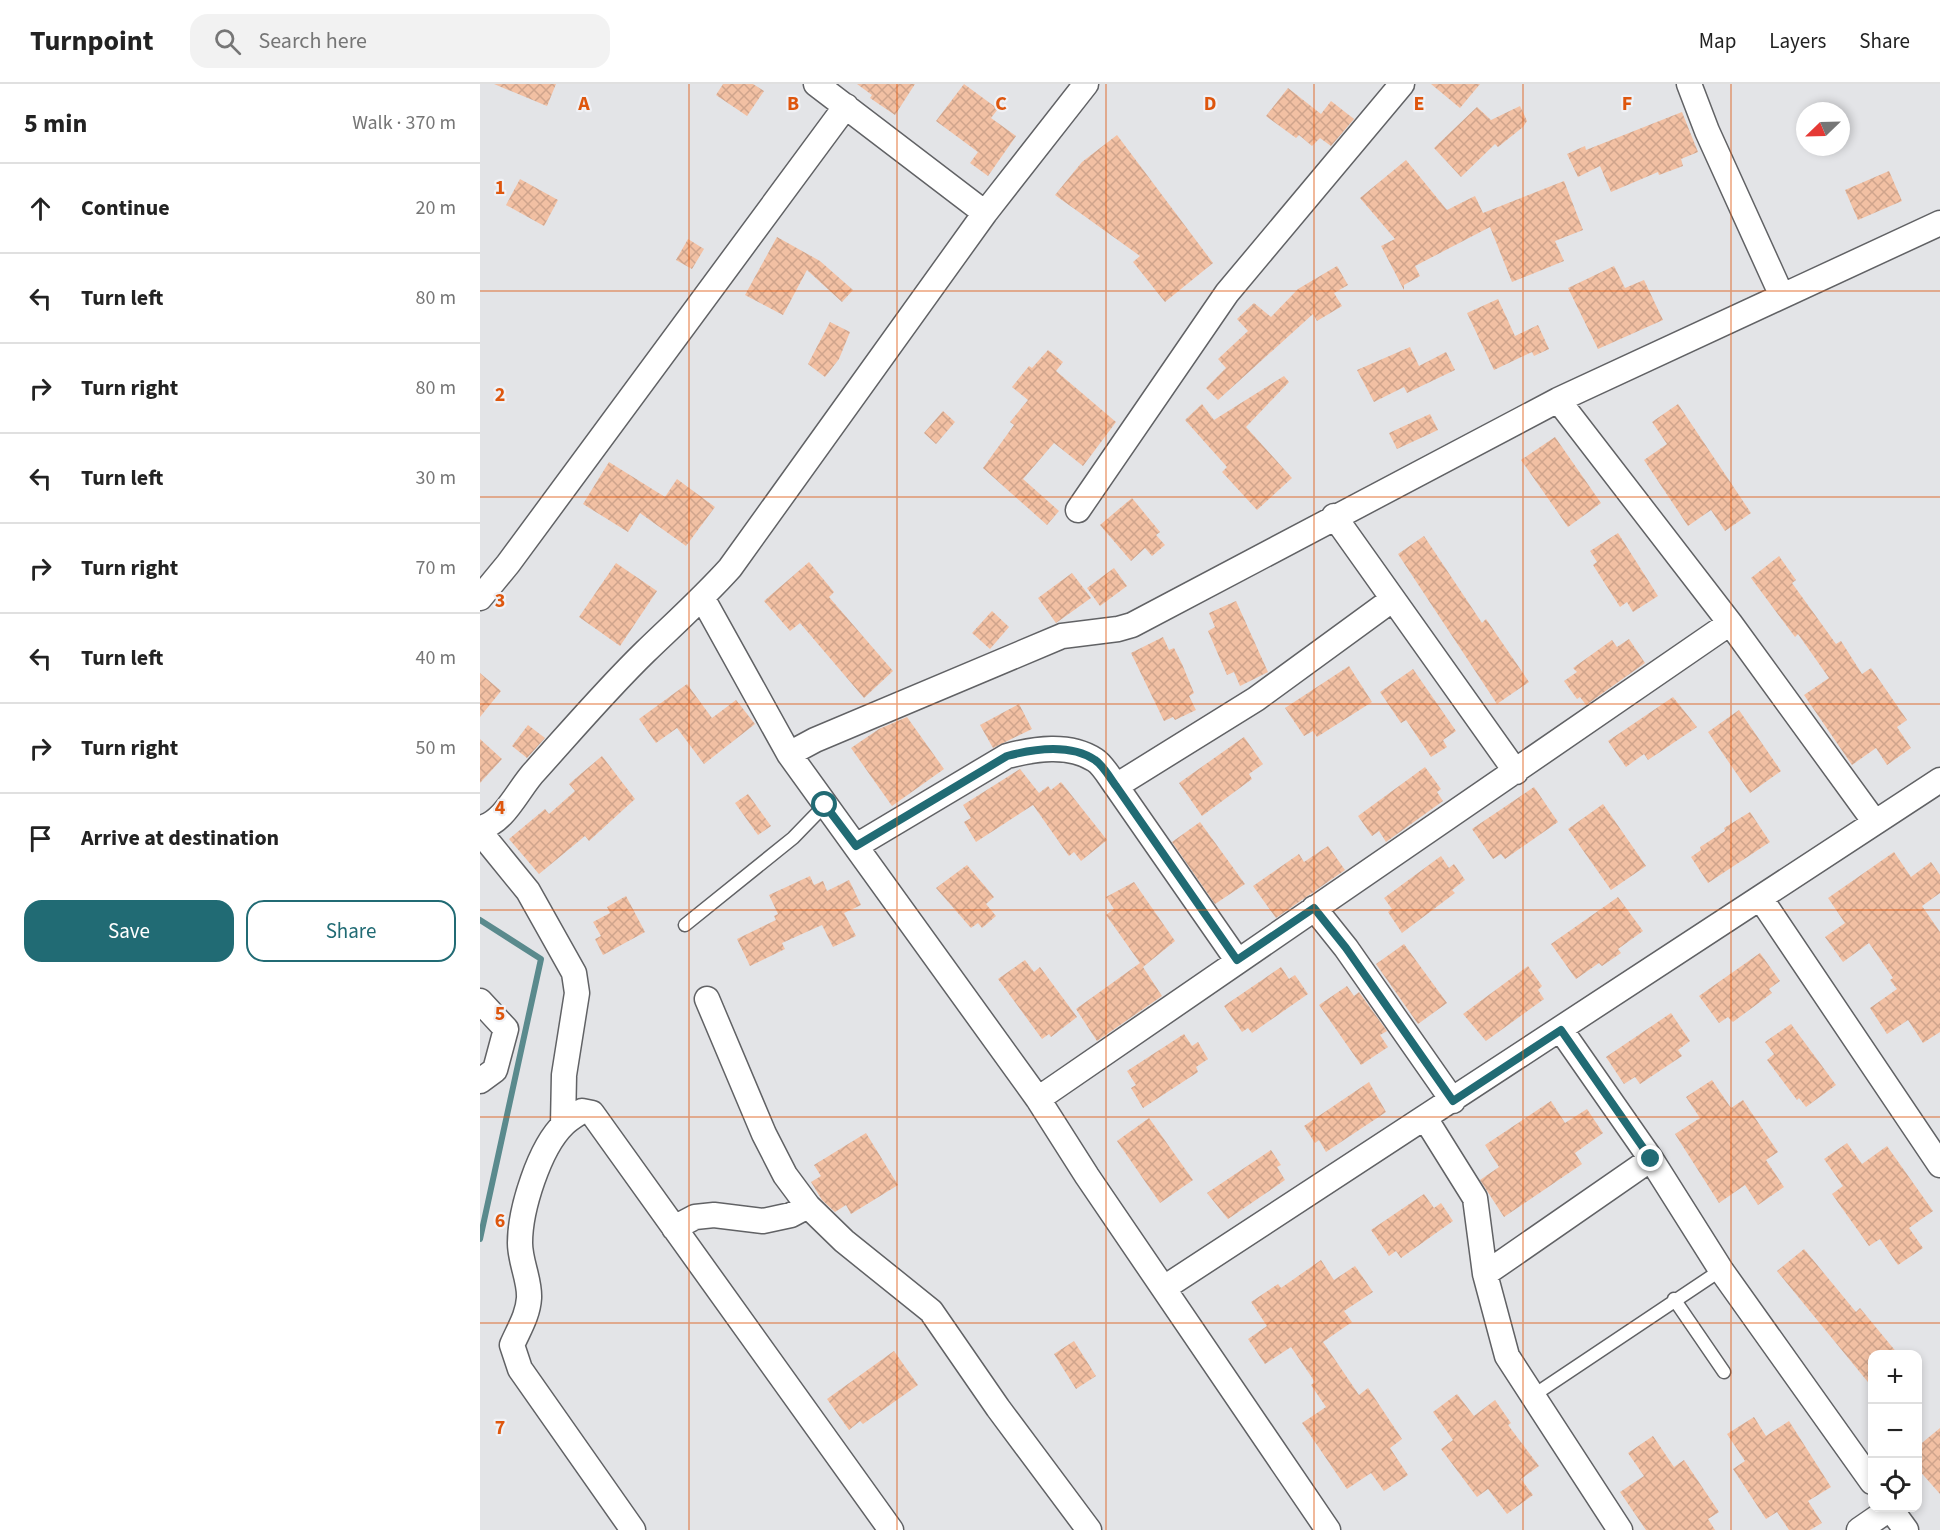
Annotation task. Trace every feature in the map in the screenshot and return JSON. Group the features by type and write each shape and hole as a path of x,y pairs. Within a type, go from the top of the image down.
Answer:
{"street":[{"path":"816,84 985,213"},
{"path":"563,1125 564,1075 578,993 574,973 528,891 480,830 496,821 529,777 609,690 703,598 743,552 985,213 1086,84"},
{"path":"1078,510 1227,293 1402,84"},
{"path":"1689,84 1707,131 1781,294"},
{"path":"480,598 515,555 846,106"},
{"path":"789,754 815,740 1062,636 1132,625 1334,516 1558,400 1781,294 1940,223"},
{"path":"1558,400 1730,623 1874,821"},
{"path":"1334,516 1516,772"},
{"path":"703,598 789,754 1038,1099 1087,1176 1328,1530"},
{"path":"1116,786 1256,699 1393,600"},
{"path":"1038,1099 1730,623"},
{"path":"856,846 1007,756 1034,749 1062,749 1095,760 1116,786 1237,960"},
{"path":"1164,1288 1761,899 1874,821 1940,780"},
{"path":"1761,899 1940,1165"},
{"path":"1314,908 1346,948 1453,1101"},
{"path":"707,999 764,1134 785,1175 808,1206 844,1241 931,1311 998,1408 1089,1530"},
{"path":"480,1001 506,1029 495,1070 480,1081"},
{"path":"1561,1030 1651,1159 1721,1270 1868,1476"},
{"path":"633,1530 520,1369 512,1345 527,1313 529,1295 520,1244 525,1209 542,1159 563,1125 582,1111 592,1113 891,1530"},
{"path":"1425,1118 1475,1198 1485,1274 1507,1356 1531,1397 1620,1530"},
{"path":"1485,1274 1651,1159"},
{"path":"674,1228 695,1218 714,1215 763,1221 791,1215 808,1206"},
{"path":"1859,1530 1885,1512"},
{"path":"1894,1512 1906,1530"}],"lane":[{"path":"685,924 793,838 825,805"},
{"path":"1531,1397 1674,1299 1721,1270"},
{"path":"1674,1299 1724,1372"}],"building":[{"path":"494,84 556,84 547,106"},
{"path":"723,84 753,84 764,91 747,116 716,95"},
{"path":"857,84 915,84 895,115 870,98 872,95"},
{"path":"964,84 998,109 991,118 1016,136 988,176 970,163 978,152 936,121"},
{"path":"1431,84 1480,84 1460,108"},
{"path":"1288,88 1321,114 1331,101 1354,119 1331,146 1320,138 1312,146 1299,135 1296,138 1266,116"},
{"path":"1520,106 1527,121 1523,127 1498,147 1495,144 1461,177 1434,148 1477,107 1491,120"},
{"path":"1682,112 1698,152 1681,159 1683,166 1659,175 1658,172 1611,192 1600,166 1578,177 1567,154 1585,146 1586,150"},
{"path":"1117,135 1213,263 1165,302 1133,262 1140,256 1055,195 1082,162"},
{"path":"1406,160 1447,210 1475,196 1483,213 1564,181 1583,230 1555,241 1564,261 1512,282 1490,227 1415,266 1420,276 1404,285 1404,290 1381,246 1395,239 1360,198"},
{"path":"1889,171 1902,201 1858,220 1845,190"},
{"path":"520,179 558,200 544,226 506,205"},
{"path":"777,237 820,261 853,290 842,302 807,270 783,315 745,295"},
{"path":"688,239 704,249 692,269 676,260"},
{"path":"1337,266 1348,285 1334,293 1342,306 1317,321 1313,314 1218,400 1206,388 1226,368 1218,359 1248,331 1237,319 1254,303 1271,317 1298,289"},
{"path":"1614,266 1625,288 1644,280 1663,320 1598,349 1568,288"},
{"path":"1498,299 1515,336 1538,325 1549,349 1534,356 1532,352 1494,370 1467,313"},
{"path":"830,322 850,332 839,359 825,377 808,364"},
{"path":"1410,347 1419,366 1446,352 1455,370 1407,393 1404,387 1374,402 1357,370"},
{"path":"1048,350 1063,362 1056,371 1116,422 1083,466 1054,443 1023,479 1059,511 1047,525 983,468 1014,425 1010,422 1028,400 1012,387 1029,366 1032,368"},
{"path":"1284,376 1289,382 1246,427 1292,478 1257,510 1222,472 1227,467 1185,420 1202,404 1214,420"},
{"path":"1678,404 1751,513 1725,531 1711,510 1688,526 1644,460 1667,444 1652,422"},
{"path":"943,411 955,422 936,444 924,433"},
{"path":"1430,414 1438,430 1397,449 1389,433"},
{"path":"1555,437 1601,503 1568,527 1521,460"},
{"path":"609,462 665,497 677,479 715,507 686,546 640,513 628,532 583,504"},
{"path":"1132,498 1160,532 1156,535 1165,545 1152,556 1145,548 1131,561 1100,525"},
{"path":"1618,533 1658,596 1633,612 1627,602 1620,607 1593,565 1597,562 1590,551"},
{"path":"1424,536 1482,623 1486,619 1529,682 1497,704 1398,554"},
{"path":"1779,556 1796,580 1792,583 1836,644 1841,641 1862,674 1871,668 1907,720 1897,727 1911,748 1887,765 1876,748 1852,765 1804,695 1829,678 1798,634 1795,637 1751,578"},
{"path":"809,562 834,592 829,597 893,671 864,698 800,623 790,631 764,601"},
{"path":"616,563 657,591 620,646 579,617"},
{"path":"1114,568 1127,586 1100,606 1087,588"},
{"path":"1072,573 1091,598 1056,623 1038,598"},
{"path":"1236,601 1268,672 1240,686 1234,672 1227,675 1208,631 1215,627 1209,613"},
{"path":"992,611 1009,627 990,649 972,633"},
{"path":"1163,637 1169,650 1174,648 1182,664 1194,693 1189,696 1196,710 1175,720 1173,717 1164,721 1131,653"},
{"path":"1629,639 1645,663 1586,705 1580,697 1577,699 1564,681 1577,672 1573,668 1612,640 1617,647"},
{"path":"1349,666 1372,702 1317,737 1313,731 1304,736 1285,708"},
{"path":"1413,669 1456,731 1443,740 1447,747 1431,757 1406,720 1401,723 1380,692"},
{"path":"480,673 501,691 480,717"},
{"path":"687,684 712,718 736,700 755,724 704,764 677,728 656,743 639,719"},
{"path":"1673,697 1697,727 1648,760 1644,754 1626,767 1608,741"},
{"path":"1019,704 1032,729 993,748 980,725"},
{"path":"1739,710 1781,771 1750,793 1708,732"},
{"path":"907,717 944,769 892,806 851,748 879,729"},
{"path":"528,725 545,738 527,758 512,746"},
{"path":"1244,737 1263,764 1249,774 1252,779 1202,816 1179,783"},
{"path":"480,739 502,759 480,783"},
{"path":"602,756 635,799 589,841 585,836 539,874 509,839 545,809 549,814 575,791 569,784"},
{"path":"1425,767 1441,789 1437,792 1443,801 1386,842 1379,831 1372,836 1358,816"},
{"path":"1020,769 1039,793 1048,786 1051,790 1061,782 1107,840 1081,861 1074,852 1069,856 1033,805 976,842 964,822 971,818 963,805"},
{"path":"1534,787 1558,822 1505,859 1501,854 1493,859 1472,829"},
{"path":"748,794 771,826 758,835 735,803"},
{"path":"1603,804 1646,866 1611,890 1568,829"},
{"path":"1750,812 1770,842 1708,883 1691,857 1701,850 1700,847 1725,831 1724,828"},
{"path":"1200,822 1245,884 1215,904 1172,842"},
{"path":"1328,846 1345,870 1276,918 1253,886 1299,854 1304,862"},
{"path":"1894,852 1911,877 1931,862 1940,875 1940,893 1922,906 1940,932 1940,1032 1923,1043 1908,1020 1887,1034 1870,1008 1897,989 1890,980 1893,978 1869,943 1843,962 1825,937 1845,923 1828,898"},
{"path":"1441,856 1449,868 1454,864 1465,880 1452,890 1455,893 1402,933 1388,912 1392,909 1384,898"},
{"path":"967,865 994,897 986,904 996,916 982,928 978,923 971,928 936,888"},
{"path":"810,876 814,885 823,881 827,891 849,880 861,905 844,913 856,936 833,947 822,925 782,943 785,949 750,966 737,939 776,920 774,916 778,914 769,895"},
{"path":"1134,882 1175,941 1143,967 1162,996 1097,1041 1076,1009 1140,963 1106,915 1114,909 1106,897"},
{"path":"626,896 645,932 603,955 595,939 601,936 593,922 610,913 607,907"},
{"path":"1618,897 1643,931 1618,949 1621,953 1602,966 1599,963 1576,979 1551,944"},
{"path":"1404,944 1447,1003 1418,1024 1376,964"},
{"path":"1760,953 1780,981 1769,989 1772,993 1733,1022 1728,1017 1719,1023 1699,996"},
{"path":"1025,960 1034,972 1040,967 1077,1017 1051,1037 1049,1034 1042,1039 998,979"},
{"path":"1528,966 1542,986 1538,990 1544,999 1486,1041 1463,1014"},
{"path":"1281,967 1289,979 1295,975 1308,994 1252,1033 1248,1028 1242,1032 1224,1006"},
{"path":"1347,986 1354,996 1359,992 1387,1031 1380,1035 1388,1047 1361,1065 1319,1005"},
{"path":"1671,1013 1690,1041 1678,1050 1682,1056 1640,1084 1635,1077 1624,1084 1606,1057"},
{"path":"1791,1024 1836,1085 1806,1107 1799,1098 1797,1100 1767,1060 1774,1054 1765,1042"},
{"path":"1184,1034 1192,1046 1198,1042 1208,1059 1196,1067 1198,1072 1143,1108 1131,1088 1136,1085 1127,1071"},
{"path":"1712,1080 1731,1108 1743,1100 1778,1152 1766,1160 1784,1187 1758,1205 1745,1185 1719,1203 1675,1134 1700,1118 1686,1097"},
{"path":"1369,1082 1386,1112 1326,1152 1319,1140 1315,1143 1304,1126"},
{"path":"1551,1101 1565,1123 1587,1109 1603,1133 1575,1153 1582,1164 1504,1217 1480,1180 1499,1167 1485,1145"},
{"path":"1149,1118 1193,1180 1160,1203 1117,1141"},
{"path":"866,1133 898,1185 851,1214 846,1205 835,1212 822,1200 811,1182 821,1176 814,1165"},
{"path":"1847,1143 1862,1164 1887,1146 1933,1211 1909,1228 1923,1248 1898,1265 1880,1239 1869,1246 1832,1194 1843,1186 1824,1159"},
{"path":"1271,1150 1281,1165 1277,1167 1285,1180 1228,1219 1207,1193"},
{"path":"1424,1194 1434,1208 1441,1203 1453,1221 1401,1258 1396,1251 1389,1256 1371,1230"},
{"path":"1804,1249 1856,1312 1860,1308 1895,1350 1868,1350 1868,1382 1777,1271"},
{"path":"1321,1260 1334,1280 1355,1266 1373,1292 1344,1311 1352,1322 1323,1342 1359,1395 1368,1388 1402,1439 1390,1448 1408,1475 1384,1491 1371,1473 1347,1489 1302,1423 1326,1407 1311,1385 1315,1382 1291,1347 1265,1364 1248,1339 1267,1326 1251,1302 1278,1284 1281,1288"},
{"path":"1074,1341 1096,1376 1076,1389 1054,1354"},
{"path":"894,1351 918,1385 863,1424 860,1421 849,1430 827,1399"},
{"path":"1457,1394 1474,1416 1495,1400 1511,1423 1508,1425 1539,1466 1521,1479 1533,1495 1507,1514 1488,1489 1477,1497 1441,1449 1453,1440 1433,1412"},
{"path":"1754,1417 1766,1436 1789,1421 1831,1487 1808,1501 1822,1523 1810,1530 1789,1530 1777,1512 1766,1519 1733,1469 1745,1461 1727,1434"},
{"path":"1940,1428 1940,1494 1922,1474 1922,1443"},
{"path":"1653,1436 1674,1467 1684,1460 1719,1512 1708,1519 1715,1530 1646,1530 1620,1492 1644,1476 1628,1453"}],"waterway":[{"path":"480,920 541,959 480,1239"}],"route":[{"path":"825,805 856,846 1007,756 1034,749 1062,749 1095,760 1116,786 1237,960 1314,908 1346,948 1453,1101 1561,1030 1651,1159"}]}
